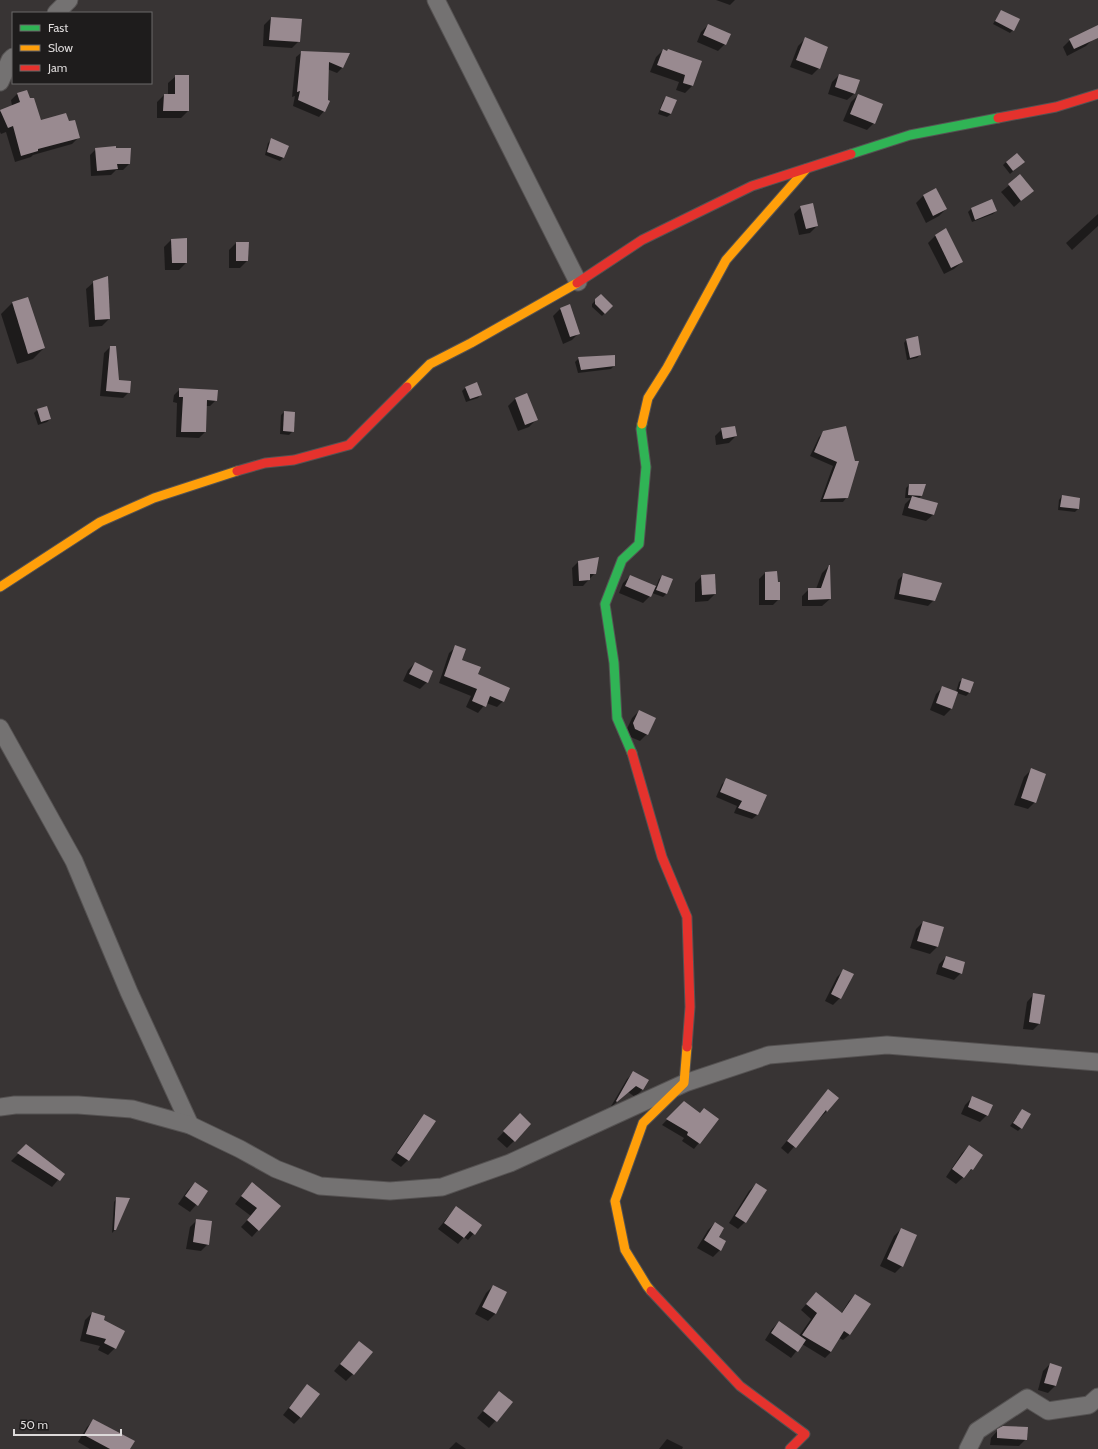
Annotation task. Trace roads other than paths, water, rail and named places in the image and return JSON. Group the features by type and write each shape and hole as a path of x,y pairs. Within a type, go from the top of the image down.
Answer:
{"street":[{"path":"57,12 69,0"},
{"path":"436,0 578,282"},
{"path":"0,82 12,58"},
{"path":"0,587 100,522 154,498 265,463 294,460 349,445 430,364 471,343 578,282 642,240 752,186 910,135 1056,107 1098,94"},
{"path":"790,1449 805,1434 740,1386 647,1286 625,1250 615,1201 643,1123 684,1083 690,1007 687,917 662,857 635,760 617,718 614,663 605,604 622,560 639,544 646,467 641,429 648,398 667,368 726,260 806,168"},
{"path":"0,728 74,861 129,992 190,1125"},
{"path":"0,1106 78,1105 132,1109 190,1125 240,1149 276,1170 320,1186 390,1191 442,1187 510,1163 684,1083 769,1055 886,1045 1098,1062"},
{"path":"968,1449 977,1431 1027,1398 1048,1411 1089,1405 1098,1397"}]}
